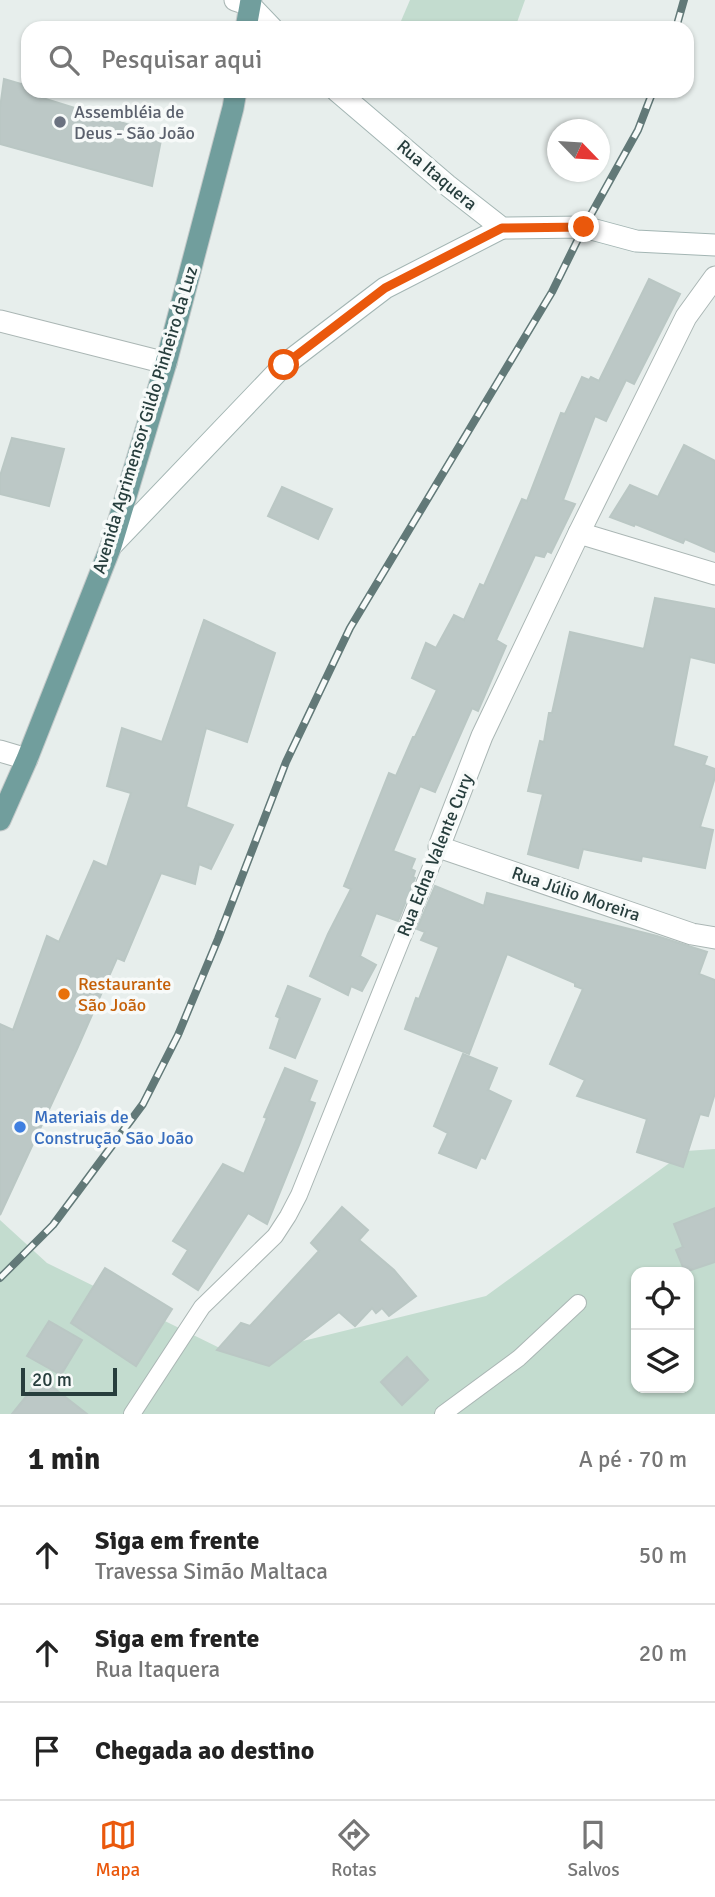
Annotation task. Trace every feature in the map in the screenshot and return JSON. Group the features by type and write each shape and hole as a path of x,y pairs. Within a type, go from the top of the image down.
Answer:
{"main road":[{"path":"245,2 246,21"},
{"name":"Avenida Agrimensor Gildo Pinheiro da Luz","path":"0,820 27,760 111,546 166,363 235,98"}],"street":[{"path":"245,2 265,21"},
{"name":"Rua Itaquera","path":"345,98 502,228"},
{"path":"111,546 284,365 385,288 502,228 584,227 636,241 715,245"},
{"name":"Rua Edna Valente Cury","path":"439,847 482,736 579,533 686,317 715,277"},
{"path":"0,321 166,363"},
{"path":"579,533 715,574"},
{"path":"0,751 27,760"},
{"name":"Rua Júlio Moreira","path":"439,847 692,934 715,938"}],"lane":[{"name":"Rua Edna Valente Cury","path":"132,1414 202,1307 275,1236 288,1216 299,1195 439,847"},
{"path":"443,1414 519,1358 578,1303"}],"green space":[{"path":"410,0 525,0 518,21 401,21"},
{"path":"715,1149 715,1414 0,1414 0,1220 47,1263 238,1357 486,1296 686,1151"}],"building":[{"name":"Assembléia de Deus - São João","path":"4,79 21,84 21,98 42,98 162,135 152,186 0,144 0,108"},
{"path":"649,279 680,294 634,384 626,380 606,421 595,416 563,500 575,504 551,553 547,551 544,557 535,555 496,640 506,646 478,711 472,708 435,792 420,786 393,851 415,859 411,869 415,871 415,878 398,921 376,913 360,956 376,965 362,991 351,986 348,995 310,976 351,889 344,886 389,773 396,776 437,690 412,678 426,643 436,648 454,615 464,620 480,584 484,586 522,499 527,501 561,413 565,414 582,377 599,381"},
{"path":"12,438 64,449 49,506 0,494 0,476"},
{"path":"684,445 715,461 715,552 685,539 683,543 610,517 630,485 658,497"},
{"path":"282,487 332,509 318,539 268,516"},
{"path":"655,598 715,609 715,663 690,657 673,746 707,757 704,765 715,769 700,827 713,830 705,868 642,856 641,861 583,849 578,868 528,854 543,794 528,791 540,741 544,742 549,713 552,713 570,632 644,649"},
{"path":"204,620 275,653 247,742 206,728 186,807 233,825 211,869 199,864 195,884 161,873 124,961 117,958 0,1215 0,1024 13,1030 47,936 59,942 94,861 107,867 131,793 107,786 122,728 162,742"},
{"path":"435,886 484,906 487,893 657,936 707,952 699,974 715,980 715,1093 708,1116 700,1114 683,1167 637,1152 647,1119 577,1096 585,1080 550,1064 583,989 575,986 575,983 507,954 469,1054 405,1029 439,947 421,940 425,932 417,929"},
{"path":"288,986 320,999 295,1058 270,1048 280,1018 276,1016"},
{"path":"463,1054 497,1068 488,1090 511,1101 485,1159 481,1157 476,1168 439,1153 448,1133 434,1126"},
{"path":"285,1068 317,1081 309,1101 315,1103 299,1145 267,1224 248,1213 198,1290 173,1274 188,1250 173,1241 223,1164 244,1174"},
{"path":"342,1207 368,1230 359,1240 394,1270 416,1296 389,1316 382,1308 376,1313 372,1308 355,1326 339,1312 269,1366 217,1350 241,1323 250,1326 319,1251 311,1243"},
{"path":"715,1208 715,1262 694,1269 683,1267 676,1250 683,1247 674,1224"},
{"path":"105,1268 172,1309 136,1366 71,1323"},
{"path":"49,1321 82,1340 61,1375 27,1356"},
{"path":"407,1357 428,1380 402,1405 381,1382"},
{"path":"41,1378 87,1414 12,1414"}],"railway":[{"path":"678,21 684,0"},
{"path":"0,1278 53,1225 143,1104 178,1035 286,762 350,628 552,292 584,227 638,130 650,98"}],"place":[{"name":"Assembléia de Deus - São João","path":"60,122"},
{"name":"Restaurante São João","path":"64,994"},
{"name":"Materiais de Construção São João","path":"20,1127"}],"route":[{"path":"284,365 385,288 502,228 584,227"}]}
